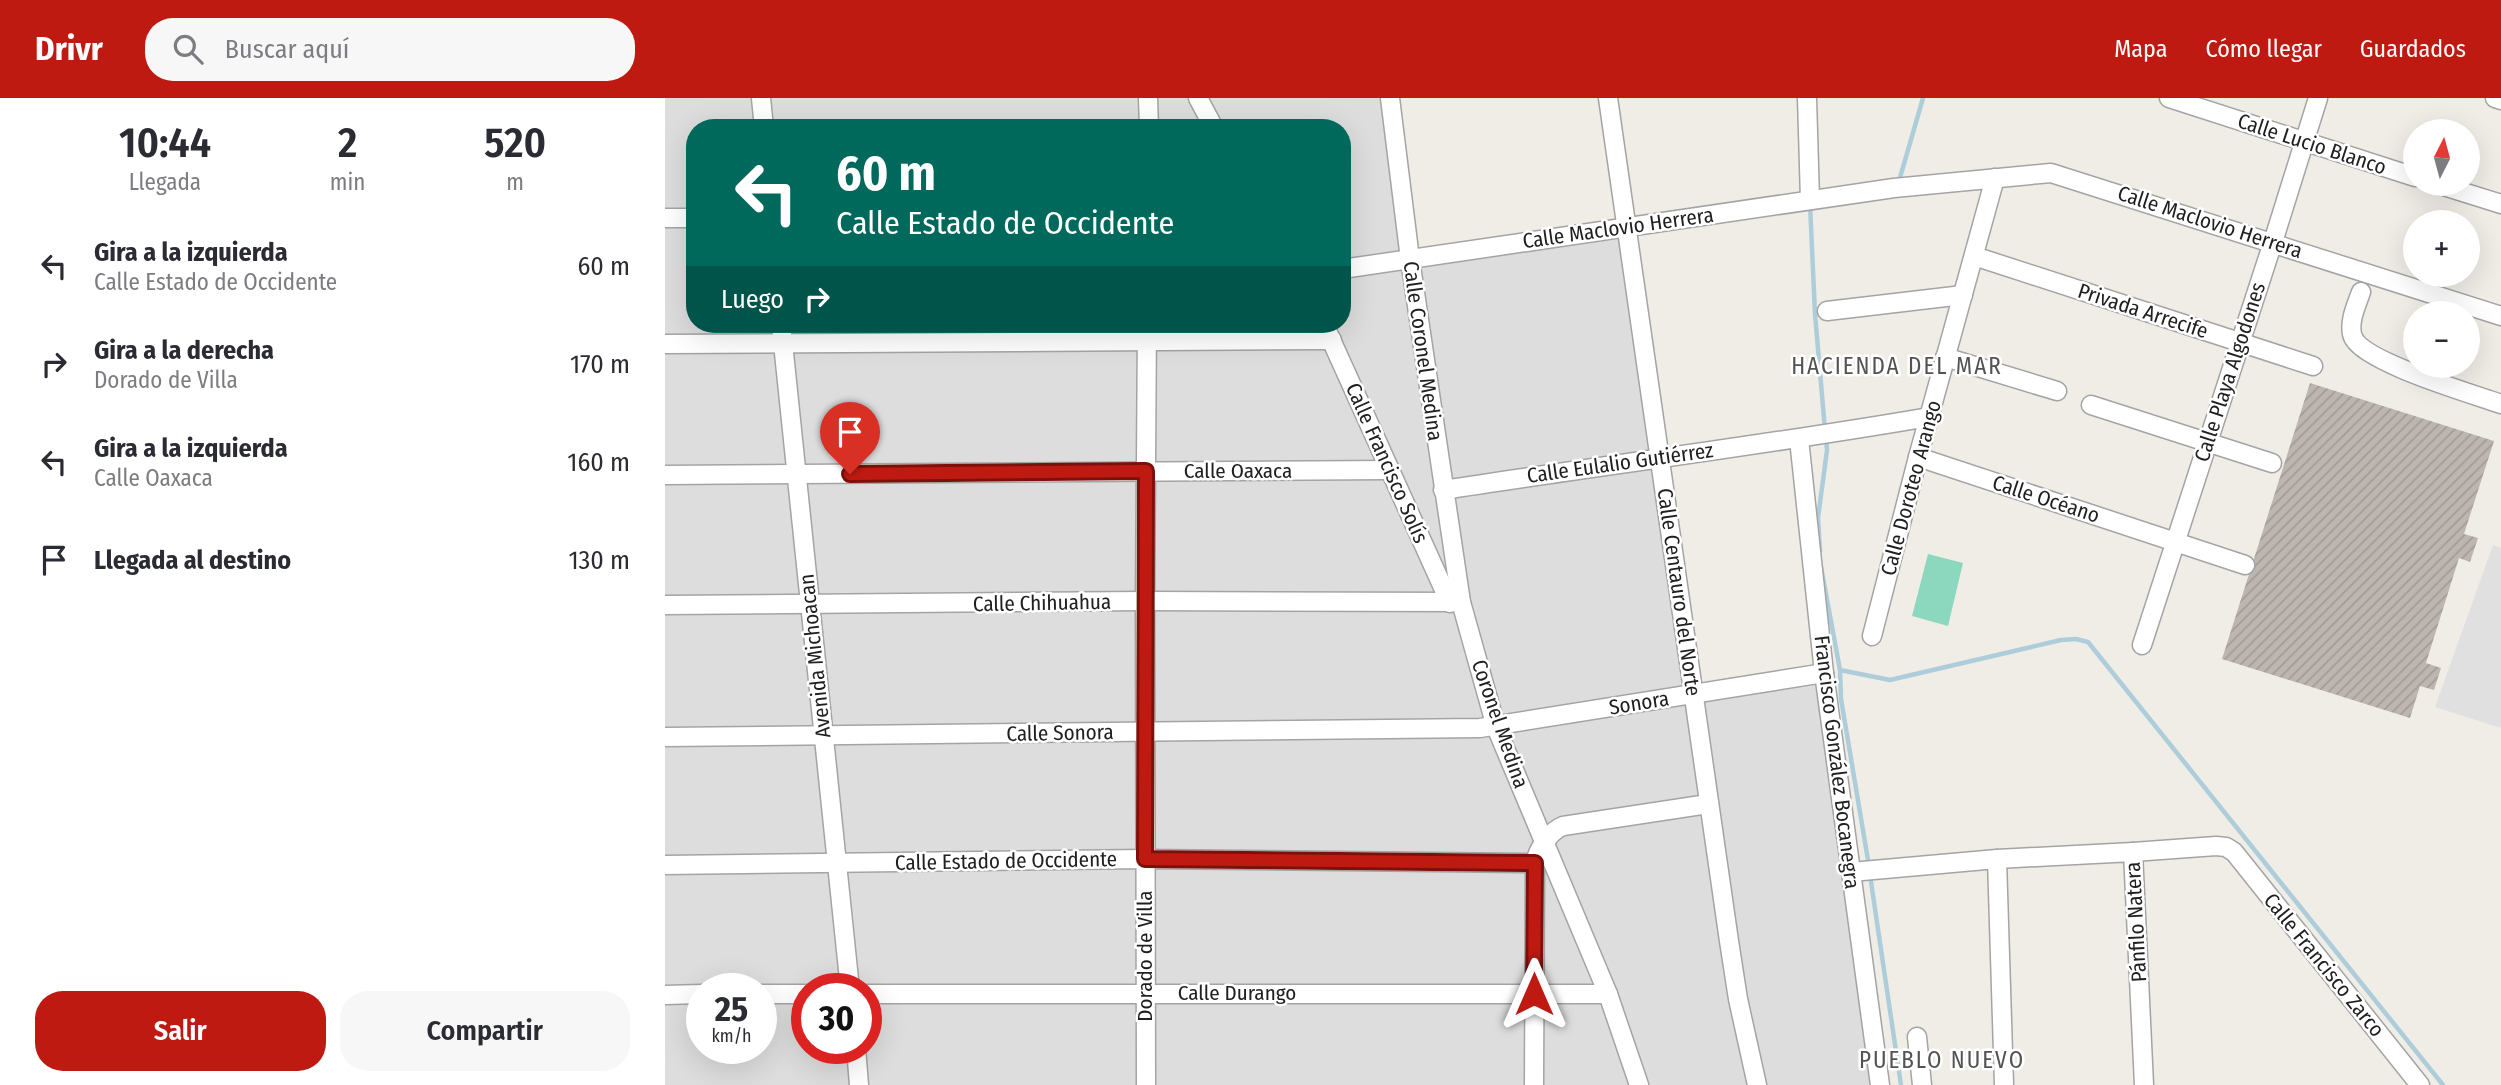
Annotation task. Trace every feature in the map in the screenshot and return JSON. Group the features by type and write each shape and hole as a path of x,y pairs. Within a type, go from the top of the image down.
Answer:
{"street":[{"path":"761,98 763,119"},
{"path":"1148,98 1149,119"},
{"path":"1198,98 1209,119"},
{"name":"Calle Coronel Medina","path":"1390,98 1443,490 1455,603"},
{"name":"Calle Centauro del Norte","path":"1608,98 1738,999 1758,1085"},
{"path":"1807,98 1810,200"},
{"name":"Calle Lucio Blanco","path":"2169,98 2403,173"},
{"name":"Calle Playa Algodones","path":"2142,645 2318,98"},
{"path":"2495,98 2501,100"},
{"name":"Calle Maclovio Herrera","path":"1351,269 1903,187 2040,173 2063,175 2501,316"},
{"name":"Calle Doroteo Arango","path":"1872,636 1995,178"},
{"path":"2475,196 2501,204"},
{"path":"665,218 686,218"},
{"name":"Privada Arrecife","path":"1973,256 2313,366"},
{"path":"2361,292 2352,320 2352,335 2361,349 2409,372 2501,404"},
{"path":"1827,311 1963,295"},
{"name":"Avenida Michoacan","path":"782,333 848,973"},
{"path":"665,344 783,344 1117,333"},
{"name":"Dorado de Villa","path":"1146,1085 1147,333"},
{"name":"Calle Francisco Solís","path":"1328,333 1390,470 1455,603"},
{"path":"1945,357 2057,391"},
{"path":"2091,405 2272,463"},
{"name":"Calle Eulalio Gutiérrez","path":"1443,490 1929,417"},
{"name":"Francisco González Bocanegra","path":"1803,438 1824,673 1865,871 1880,1085"},
{"name":"Calle Océano","path":"1918,457 2245,565"},
{"name":"Calle Oaxaca","path":"665,475 1390,470"},
{"name":"Calle Chihuahua","path":"665,605 810,606 1145,601 1455,603"},
{"name":"Coronel Medina","path":"1455,603 1496,727 1545,844"},
{"name":"Sonora","path":"1496,727 1824,673"},
{"name":"Calle Sonora","path":"665,737 1496,727"},
{"path":"1534,1085 1536,858 1553,831 1563,826 1709,804"},
{"path":"1545,844 1608,994 1639,1085"},
{"name":"Calle Francisco Zarco","path":"2133,852 2226,847 2234,852 2420,1085"},
{"name":"Pánfilo Natera","path":"1865,871 1997,859 2133,852 2144,1085"},
{"name":"Calle Estado de Occidente","path":"665,865 1145,859 1535,863"},
{"path":"1997,859 2004,1085"},
{"path":"665,995 686,994"},
{"name":"Calle Durango","path":"882,994 1608,994"},
{"path":"1917,1037 1922,1085"},
{"path":"857,1064 859,1085"}],"shaded area":[{"path":"665,98 756,98 757,119 686,119 686,212 665,213"},
{"path":"767,98 1143,98 1143,119 768,119"},
{"path":"1153,98 1192,98 1203,119 1154,119"},
{"path":"1204,98 1384,98 1404,255 1351,263 1351,119 1216,119"},
{"path":"665,223 686,223 686,333 777,333 778,339 665,339"},
{"path":"1622,233 1653,452 1447,484 1416,264"},
{"path":"1405,266 1454,599 1332,333 1351,333 1351,274"},
{"path":"788,333 1141,333 1141,335 789,338"},
{"path":"1322,333 1323,335 1152,335"},
{"path":"1152,345 1329,345 1383,465 1151,466"},
{"path":"1141,346 1141,466 801,469 789,349"},
{"path":"665,349 779,349 790,469 665,469"},
{"path":"1655,462 1689,690 1500,721 1466,602 1448,494"},
{"path":"1152,476 1387,476 1442,598 1150,596"},
{"path":"1141,477 1139,596 815,600 802,480"},
{"path":"791,479 804,600 665,600 665,480"},
{"path":"2493,545 2501,548 2501,728 2435,707"},
{"path":"1140,606 1139,726 828,730 816,611"},
{"path":"1150,607 1457,608 1489,722 1150,726"},
{"path":"665,610 805,611 817,730 665,731"},
{"path":"1820,679 1875,1085 1763,1085 1755,1054 1700,699"},
{"path":"1690,700 1703,799 1548,828 1504,731"},
{"path":"1492,732 1539,843 1531,855 1150,855 1150,737"},
{"path":"1140,737 1139,854 843,857 829,741"},
{"path":"817,741 832,857 665,860 665,742"},
{"path":"1704,810 1752,1085 1644,1085 1550,845 1557,835"},
{"path":"1544,855 1601,989 1540,988"},
{"path":"1139,865 1139,988 882,989 882,973 854,973 844,867"},
{"path":"1149,865 1529,868 1528,989 1150,988"},
{"path":"833,868 843,973 791,973 791,989 777,989 777,973 686,973 686,990 665,990 665,870"},
{"path":"1140,998 1140,1085 865,1085 863,1064 882,1064 882,1000"},
{"path":"1150,998 1529,999 1529,1085 1151,1085"},
{"path":"686,999 686,1064 777,1064 777,999 791,999 791,1064 851,1064 853,1085 665,1085 665,1000"},
{"path":"1539,999 1604,1000 1634,1085 1539,1085"}],"green space":[{"path":"1928,554 1963,563 1948,626 1912,616"}],"building":[{"path":"2310,383 2494,441 2464,534 2478,538 2470,562 2459,558 2426,663 2441,668 2434,690 2420,686 2410,718 2222,659"}],"waterway":[{"path":"1899,181 1923,98"},
{"path":"1810,204 1815,314 1825,430"},
{"path":"1820,551 1818,518 1827,450 1826,438"},
{"path":"1821,567 1840,670 1890,680 2061,640 2076,639 2088,642 2443,1085"},
{"path":"1840,670 1841,699 1869,866"},
{"path":"1870,875 1901,1085"}],"district":[{"name":"HACIENDA DEL MAR","path":"1897,366"},
{"name":"PUEBLO NUEVO","path":"1942,1060"}],"route":[{"path":"850,474 1146,471 1145,859 1535,863 1534,994"}]}
